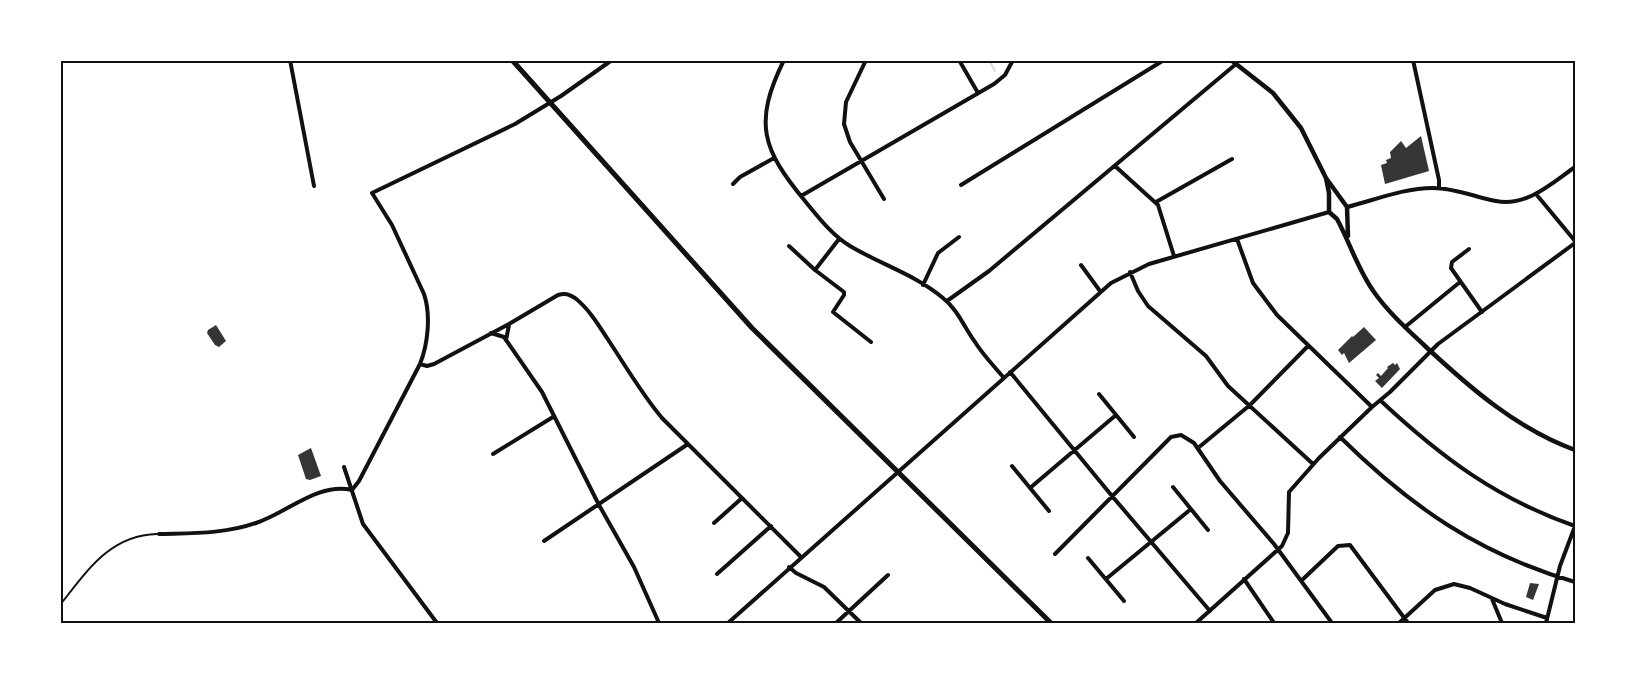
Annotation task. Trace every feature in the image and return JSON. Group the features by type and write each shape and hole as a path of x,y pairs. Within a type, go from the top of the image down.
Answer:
{"main road":[{"path":"512,60 752,328 1051,623"}],"street":[{"path":"290,60 314,186"},
{"path":"352,490 359,481 420,364 425,347 426,301 392,225 372,193 515,124 612,60"},
{"path":"784,60 769,92 765,115 767,137 781,171 839,239 923,285 947,301 960,317 976,344 1004,378"},
{"path":"866,60 847,100 843,119 847,136 884,199"},
{"path":"959,60 979,93"},
{"path":"801,196 979,93 1001,78 1013,60"},
{"path":"960,185 1164,60"},
{"path":"1413,60 1439,188"},
{"path":"947,301 988,271 1115,166 1233,62 1266,87 1288,111 1308,139 1326,178 1347,207 1348,240"},
{"path":"733,184 740,177 774,158"},
{"path":"1156,202 1232,159"},
{"path":"1115,166 1156,202 1174,256"},
{"path":"1347,207 1405,191 1439,188 1514,202 1536,194 1575,167"},
{"path":"1326,178 1329,212 1337,219 1370,287 1381,302 1431,352 1490,403 1523,424 1575,450"},
{"path":"1196,623 1279,550 1288,534 1287,498 1289,490 1313,464 1438,344 1575,242 1536,194"},
{"path":"1329,205 1335,200 1342,201"},
{"path":"728,623 1100,291 1130,272 1174,256 1329,212"},
{"path":"1337,219 1346,214"},
{"path":"923,285 938,253 959,237"},
{"path":"815,270 839,239"},
{"path":"1237,239 1251,279 1277,315 1372,407"},
{"path":"789,246 844,292 833,312 871,342"},
{"path":"1469,249 1452,262 1451,268 1482,312"},
{"path":"1081,265 1100,291"},
{"path":"1130,272 1138,291 1148,306 1209,359 1226,385 1313,464"},
{"path":"1405,327 1460,282"},
{"path":"420,364 427,366 434,364 509,324 554,296 568,294 581,303 602,330 651,405 801,557"},
{"path":"506,340 509,324"},
{"path":"485,336 496,334 506,340 542,392 599,505 634,567 659,623"},
{"path":"1198,448 1250,405 1308,346"},
{"path":"1010,372 1210,611"},
{"path":"1099,394 1134,437"},
{"path":"1381,401 1425,442 1476,479 1532,509 1575,526 1546,620 1457,584 1443,586 1431,594 1399,623"},
{"path":"1030,488 1116,415"},
{"path":"492,454 554,417"},
{"path":"1055,554 1170,438 1175,435 1185,436 1192,440 1220,481 1279,550 1332,623"},
{"path":"1340,437 1396,490 1446,525 1497,553 1575,582"},
{"path":"544,541 688,444"},
{"path":"1012,466 1049,511"},
{"path":"344,467 360,516 368,532 437,623"},
{"path":"1173,487 1208,530"},
{"path":"159,534 218,532 257,523 322,493 336,489 352,490"},
{"path":"714,523 742,498"},
{"path":"1106,579 1191,509"},
{"path":"717,574 771,526"},
{"path":"1301,581 1338,546 1349,544 1408,623"},
{"path":"1088,558 1124,601"},
{"path":"789,567 821,585 861,623"},
{"path":"836,623 888,574"},
{"path":"1245,579 1274,623"},
{"path":"1492,598 1502,623"}],"lane":[{"path":"60,605 85,574 112,547 131,537 159,534"}],"building":[{"path":"1421,136 1429,171 1385,184 1381,165 1387,163 1386,160 1391,158 1390,152 1401,141 1406,148"},
{"path":"216,325 226,341 219,347 207,333"},
{"path":"1364,327 1376,340 1349,363 1344,353 1342,355 1338,350"},
{"path":"1393,363 1395,365 1397,363 1400,369 1382,388 1375,381 1379,378 1376,375 1378,373 1381,376"},
{"path":"311,448 321,476 310,480 306,479 298,455"},
{"path":"1530,583 1539,584 1533,600 1526,597"}],"waterway":[{"path":"989,60 995,71"}]}
